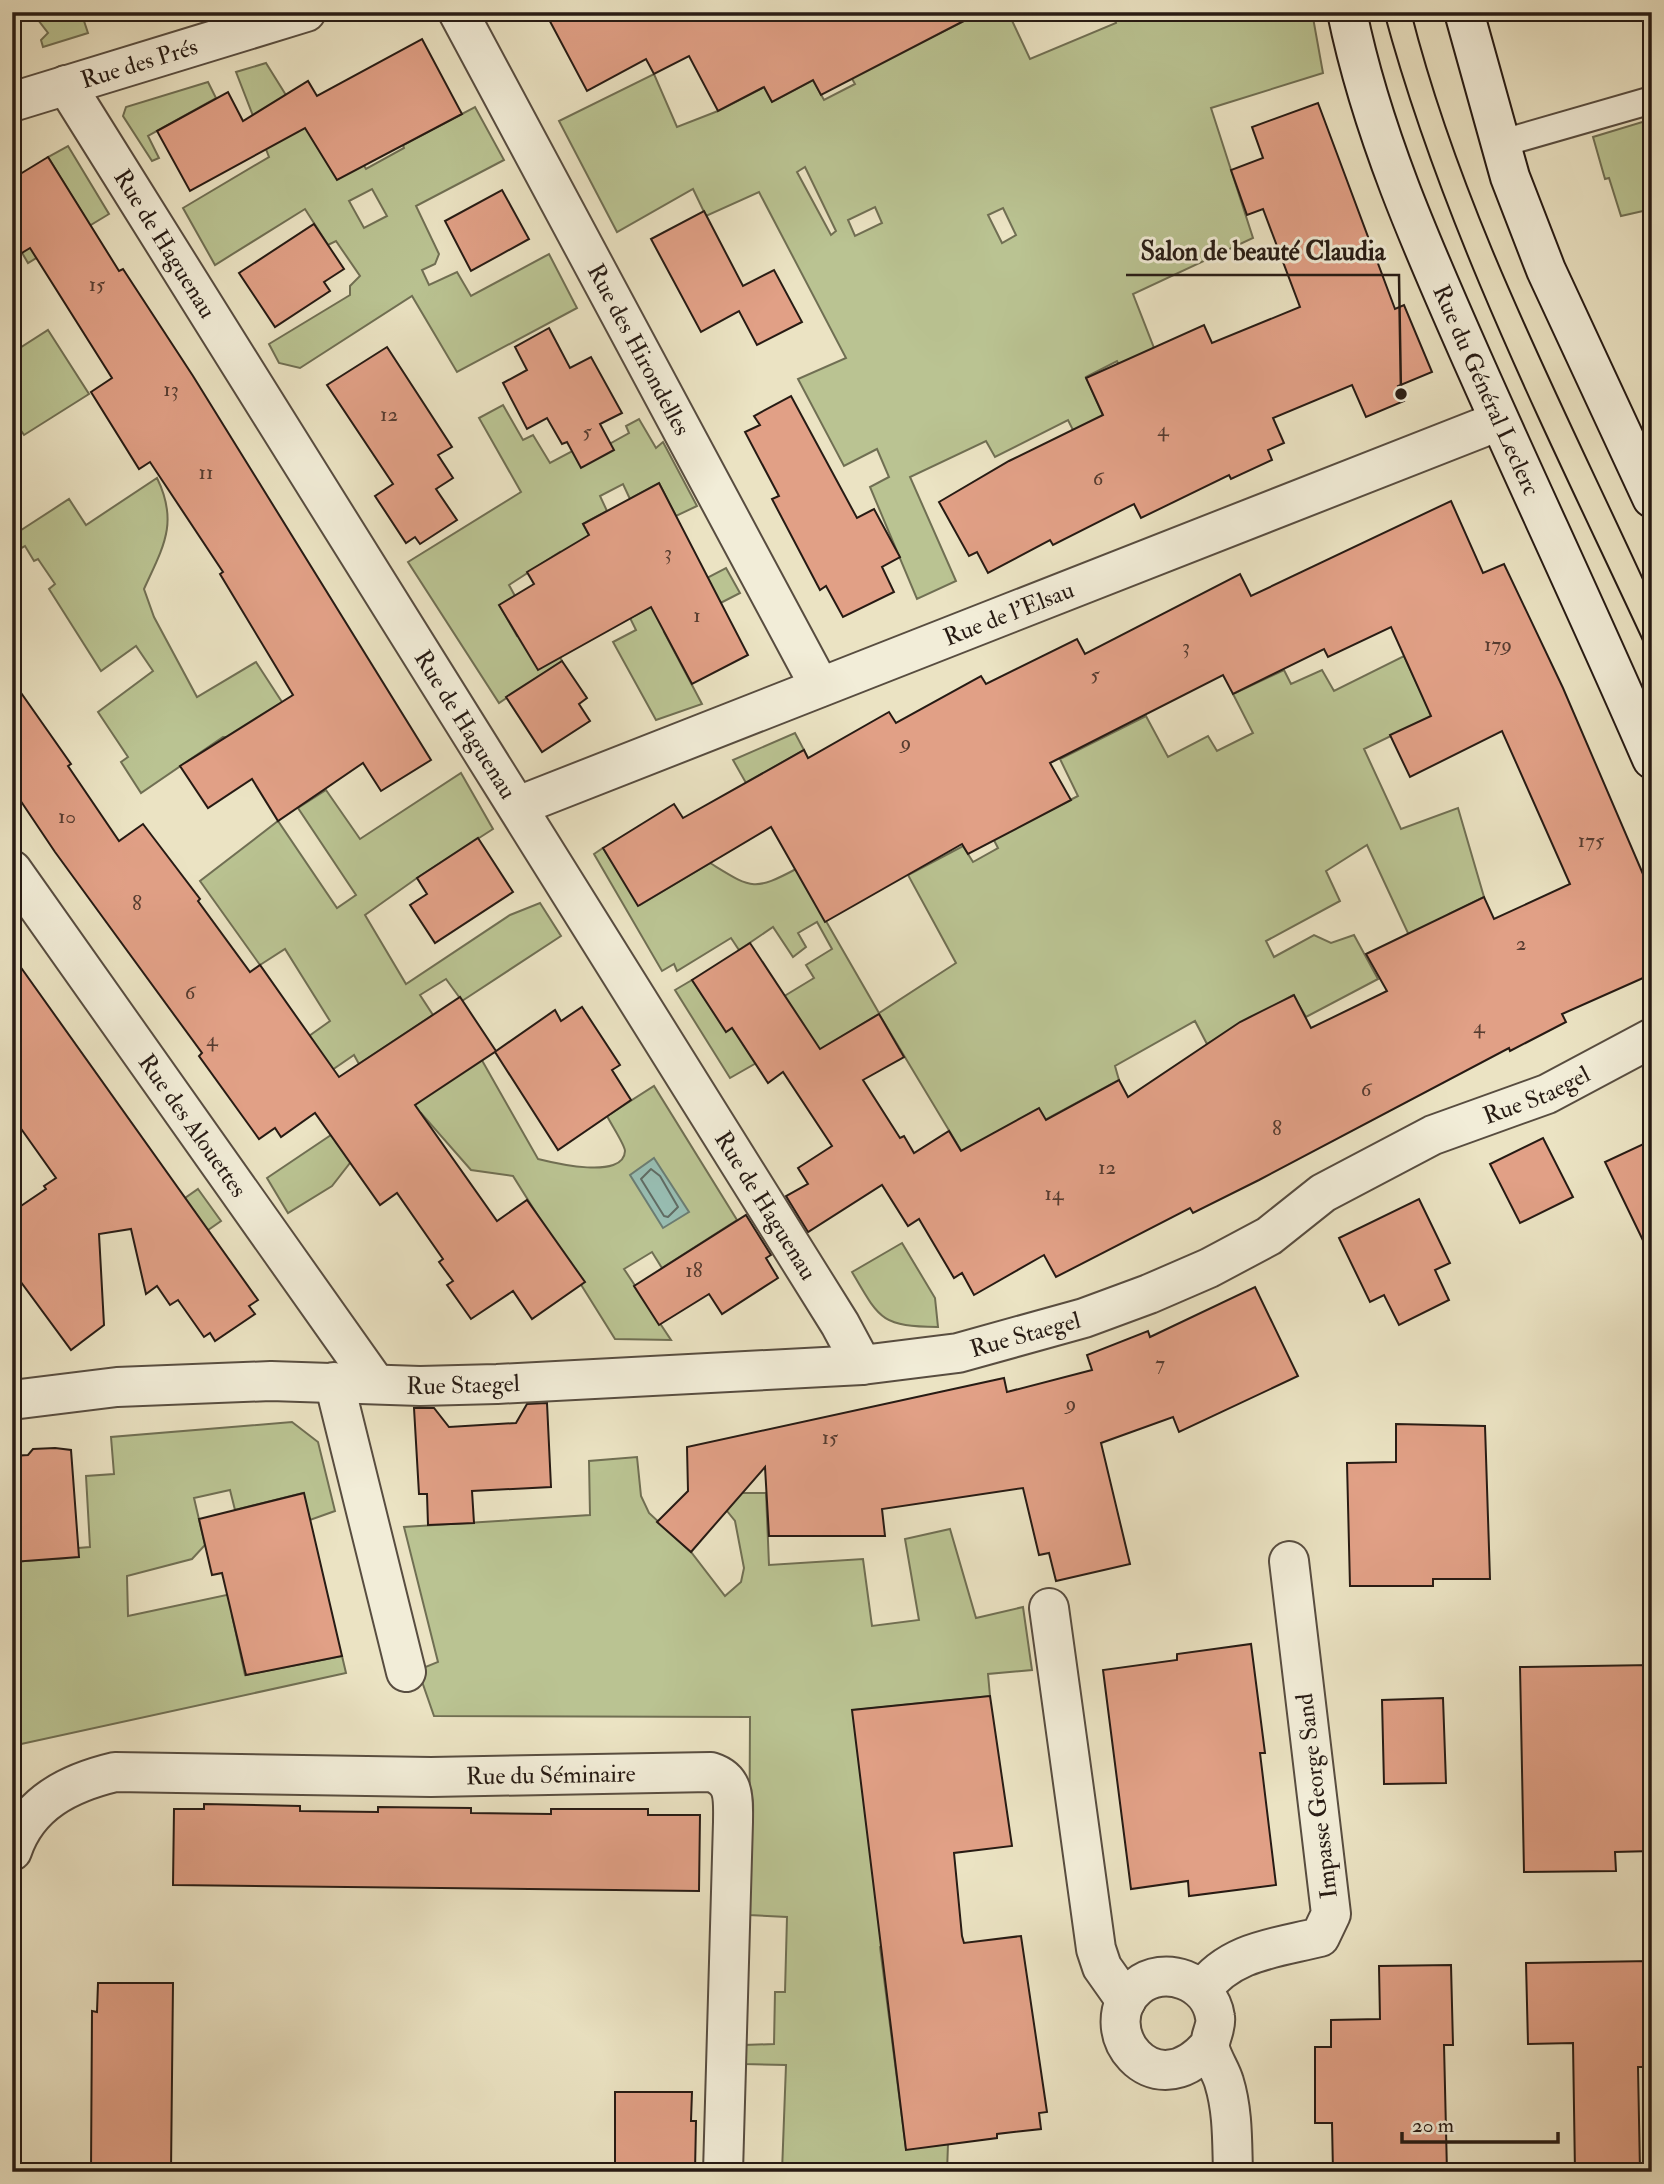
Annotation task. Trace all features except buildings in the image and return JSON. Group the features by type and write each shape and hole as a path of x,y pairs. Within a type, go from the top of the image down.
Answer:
{"street":[{"name":"Rue des Prés","path":"12,102 306,12"},
{"name":"Rue des Hirondelles","path":"458,12 820,687"},
{"name":"Rue du Général Leclerc","path":"1347,12 1367,90 1407,208 1499,421 1652,758"},
{"path":"1464,12 1499,144 1546,270 1652,498"},
{"name":"Rue de Haguenau","path":"66,85 518,806 840,1324 862,1365"},
{"name":"Rue de l'Elsau","path":"518,806 1499,421"},
{"name":"Rue des Alouettes","path":"12,870 375,1383"},
{"name":"Rue Staegel","path":"12,1400 117,1387 334,1382 496,1384 862,1365 958,1353 1016,1339 1149,1294 1248,1248 1269,1236 1323,1193 1433,1135 1547,1094 1652,1038"},
{"path":"334,1382 406,1672"},
{"name":"Impasse George Sand","path":"1202,1990 1219,1970 1242,1956 1320,1937 1331,1914 1289,1560"},
{"path":"1049,1608 1096,1949 1102,1967 1126,2001"},
{"name":"Rue du Séminaire","path":"12,1851 27,1820 40,1806 76,1784 115,1772 431,1777 712,1772 723,1776 731,1784 733,1822 723,2172"},
{"path":"1170,1976 1187,1980 1202,1990 1215,2017 1209,2046 1198,2060 1181,2069 1163,2070 1145,2065 1131,2053 1123,2037 1121,2019 1126,2001 1144,1983 1170,1976"},
{"path":"1209,2046 1225,2083 1231,2117 1233,2172"}],"lane":[{"path":"1499,144 1652,100"}],"green space":[{"path":"32,12 81,12 88,33 43,47 41,40 48,33"},
{"path":"965,12 1008,12 1030,59 1116,23 1113,12 1312,12 1323,73 1211,108 1253,238 1133,294 1154,348 1130,388 1117,361 1086,377 1112,436 1083,450 1068,420 995,457 986,441 910,477 956,581 917,599 870,487 889,477 877,449 844,466 798,379 846,358 759,192 706,216 693,189 617,232 559,121 654,74 677,127 718,111 764,87 772,102 813,80 824,100 855,84 851,77 968,19","holes":["805,167 836,231 831,235 797,172","875,207 882,223 855,236 848,220","1003,208 1016,235 1002,243 988,215"]},
{"path":"266,63 337,177 363,164 366,169 404,148 403,145 475,107 504,160 416,206 439,254 435,264 422,270 429,285 457,272 471,296 549,254 577,308 457,372 412,296 300,368 279,363 269,344 350,295 350,286 360,276 336,241 328,245 305,209 215,265 183,208 269,157 236,72","holes":["372,189 387,216 364,228 349,201"]},
{"path":"208,82 216,98 148,136 159,158 152,161 123,116 126,107"},
{"path":"1652,119 1652,209 1621,216 1609,178 1605,179 1593,137"},
{"path":"68,146 109,214 28,263 21,251 83,214 48,157"},
{"path":"48,330 89,394 24,435 12,417 12,353"},
{"path":"503,405 523,440 533,435 550,463 578,448 584,458 629,433 626,426 639,419 656,448 663,442 697,506 676,516 659,483 630,499 623,484 600,496 607,511 583,524 599,553 588,599 560,552 509,585 515,596 500,606 517,636 540,623 562,661 499,703 408,562 521,492 479,418"},
{"path":"157,478 164,494 168,522 162,547 144,589 154,617 197,697 256,662 308,742 223,737 141,793 121,762 128,757 98,712 153,671 136,646 101,671 49,589 55,584 38,559 34,561 25,546 12,553 12,536 69,499 86,525"},
{"path":"726,568 740,593 664,632 702,704 656,720 613,642 636,630 630,618"},
{"path":"1404,656 1432,716 1364,749 1401,829 1458,808 1484,897 1449,914 1459,936 1427,974 1367,845 1326,871 1340,901 1266,941 1274,957 1314,935 1331,943 1354,935 1378,979 1306,1017 1293,995 1207,1044 1195,1021 1115,1066 1119,1080 1045,1120 1038,1109 962,1152 879,1014 800,1062 788,1045 730,1078 675,990 692,980 727,1031 814,978 806,965 832,949 817,922 798,933 806,947 793,957 773,927 739,950 731,938 677,971 674,964 662,971 594,854 603,848 640,905 710,863 735,878 752,884 770,881 796,869 879,1013 956,963 908,875 963,846 973,862 998,848 977,807 1049,811 1078,796 1060,759 1146,716 1168,757 1208,736 1217,751 1253,733 1233,694 1284,670 1291,684 1322,670 1334,691"},
{"path":"795,733 804,750 746,783 733,760"},
{"path":"461,773 493,829 365,915 406,984 510,915 540,903 561,936 462,1001 446,979 420,995 433,1015 359,1064 354,1055 319,1079 295,1046 330,1021 285,949 260,965 200,881 278,821 337,908 356,895 298,808 326,790 360,839"},
{"path":"471,1041 538,1159 558,1164 601,1167 622,1160 624,1148 607,1116 654,1086 737,1220 662,1268 652,1252 624,1269 671,1340 615,1339 513,1176 471,1170 421,1113 350,1163 332,1186 288,1213 267,1178"},
{"path":"198,1189 221,1221 161,1263 148,1224"},
{"path":"902,1243 935,1298 938,1327 904,1325 884,1317 869,1301 852,1272"},
{"path":"292,1422 318,1442 335,1511 310,1520 303,1493 235,1510 230,1490 194,1498 205,1545 192,1559 127,1576 128,1616 320,1575 232,1615 245,1675 342,1656 346,1673 12,1746 12,1562 67,1558 78,1548 90,1547 86,1476 114,1474 111,1437"},
{"path":"637,1457 641,1496 649,1513 691,1552 725,1596 741,1582 744,1568 735,1521 727,1511 726,1493 766,1493 769,1565 863,1559 872,1626 919,1620 905,1539 950,1529 976,1618 1023,1607 1032,1670 988,1674 990,1696 853,1710 924,1941 880,1947 906,2149 948,2144 947,2172 782,2172 786,2065 744,2064 744,2045 774,2044 775,1992 785,1992 787,1917 749,1915 750,1717 434,1716 418,1670 438,1662 404,1527 590,1515 589,1461"}],"water":[{"path":"654,1158 689,1212 663,1228 630,1175"}],"tram line":[{"path":"1384,12 1409,96 1470,260 1540,421 1652,660"},
{"path":"1411,12 1458,163 1487,237 1518,311 1652,599"}],"place":[{"name":"Salon de beauté Claudia","path":"1401,394"}]}
